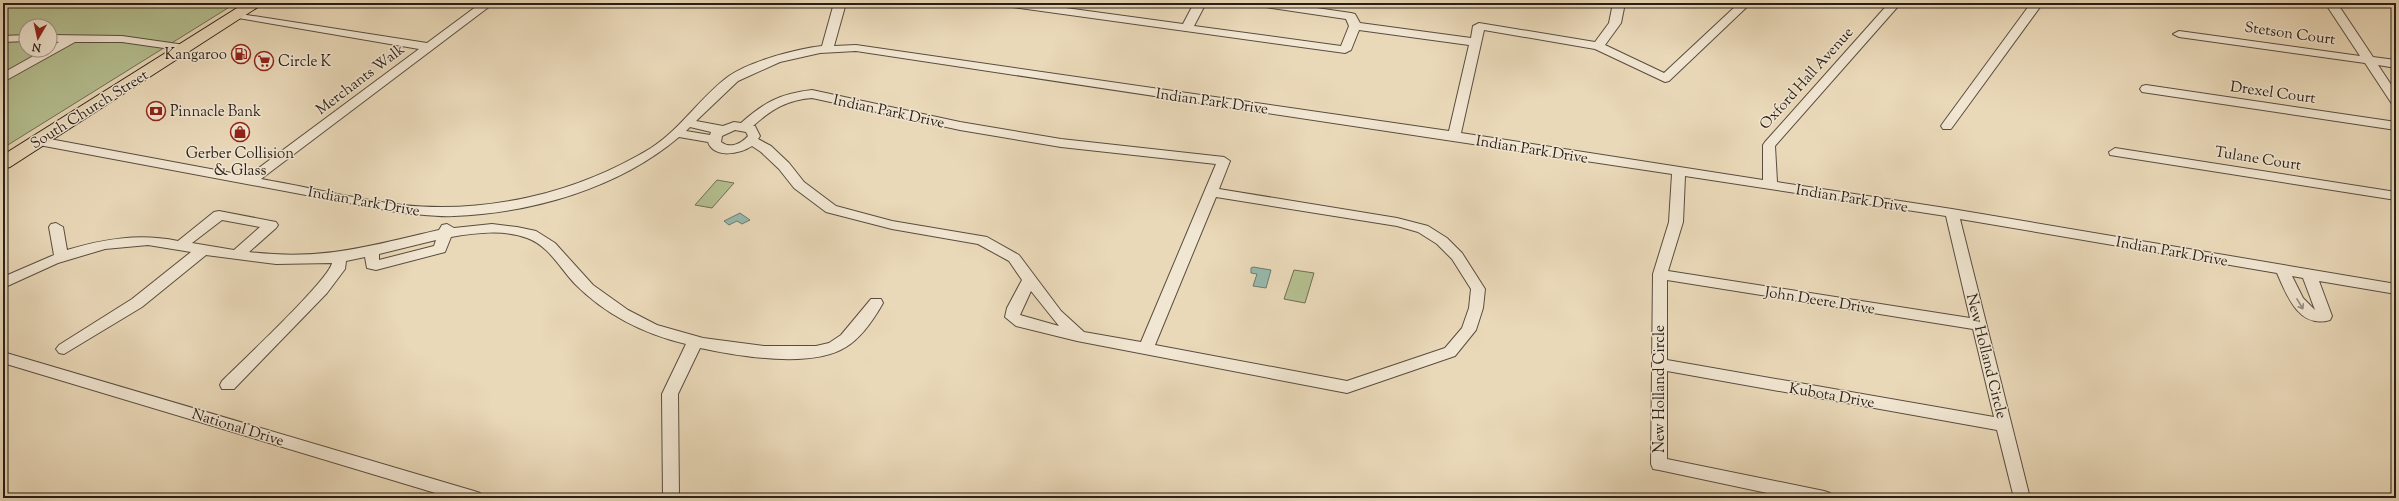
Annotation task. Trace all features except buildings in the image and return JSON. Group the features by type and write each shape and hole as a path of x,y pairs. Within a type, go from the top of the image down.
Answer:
{"highway":[{"name":"South Church Street","path":"3,163 256,3"}],"street":[{"name":"Merchants Walk","path":"251,180 488,3"},
{"path":"827,49 840,3"},
{"path":"1006,3 1345,50 1355,26 1352,16 1259,3"},
{"path":"1187,28 1200,3"},
{"path":"1598,46 1615,23 1619,3"},
{"path":"1454,136 1479,26 1542,35 1598,46 1665,78 1745,3"},
{"name":"Oxford Hall Avenue","path":"1770,185 1769,145 1895,3"},
{"path":"1947,126 2037,3"},
{"path":"2331,3 2396,101"},
{"path":"238,15 429,47"},
{"path":"1355,26 1475,42"},
{"name":"Stetson Court","path":"2179,34 2396,64"},
{"path":"3,38 18,38"},
{"path":"58,38 122,39 185,48"},
{"path":"3,78 74,38"},
{"name":"Indian Park Drive","path":"38,141 402,209 452,212 492,209 544,198 591,184 656,150 688,123 734,78 777,59 827,49 856,48 1454,136 1952,213 2396,289"},
{"name":"Drexel Court","path":"2146,89 2396,126"},
{"name":"Indian Park Drive","path":"745,126 771,103 793,96 812,94 960,126 1061,143 1224,161 1213,192 1146,348"},
{"path":"688,123 718,134"},
{"path":"676,133 718,134 734,126 745,126 754,132 752,141 746,145 731,150 717,147 718,134"},
{"path":"752,141 766,149 784,166 799,185 831,209 892,225 982,240 1014,258 1056,315 1079,336"},
{"name":"Tulane Court","path":"2115,152 2396,196"},
{"name":"New Holland Circle","path":"1679,172 1676,222 1660,274 1659,464 1824,498"},
{"path":"1030,279 1014,308 1012,317 1021,322 1079,336 1347,387 1450,352 1469,330 1476,308 1478,289 1457,256 1442,241 1423,230 1397,222 1213,192"},
{"path":"444,234 452,212"},
{"name":"New Holland Circle","path":"1952,213 2022,498"},
{"path":"180,246 219,216 271,225 237,255"},
{"path":"56,226 61,257"},
{"path":"3,283 37,266 61,257 83,249 109,244 145,240 237,255 299,261 340,257 444,234 492,228 520,232 546,240 587,287 637,322 696,340 772,354 813,353 834,347 860,326 876,303"},
{"path":"64,349 137,304 203,250"},
{"path":"228,385 274,336 322,290 338,269 340,257"},
{"path":"2282,270 2305,311 2312,315 2322,317 2326,315 2309,274"},
{"name":"John Deere Drive","path":"1660,274 1980,325"},
{"path":"671,497 670,394 674,382 696,340"},
{"name":"National Drive","path":"3,357 474,498"},
{"name":"Kubota Drive","path":"1659,364 2004,425"}],"green space":[{"path":"3,3 236,3 3,148"},
{"path":"717,180 734,183 712,208 695,205"},
{"path":"1294,270 1314,273 1305,303 1284,299"}],"water":[{"path":"740,213 750,220 742,224 737,221 729,225 724,221"},
{"path":"1251,268 1271,270 1266,288 1253,286 1257,274 1251,273"}],"place":[{"name":"Kangaroo","path":"241,54"},
{"name":"Circle K","path":"264,61"},
{"name":"Pinnacle Bank","path":"156,111"},
{"name":"Gerber Collision & Glass","path":"240,132"}]}
